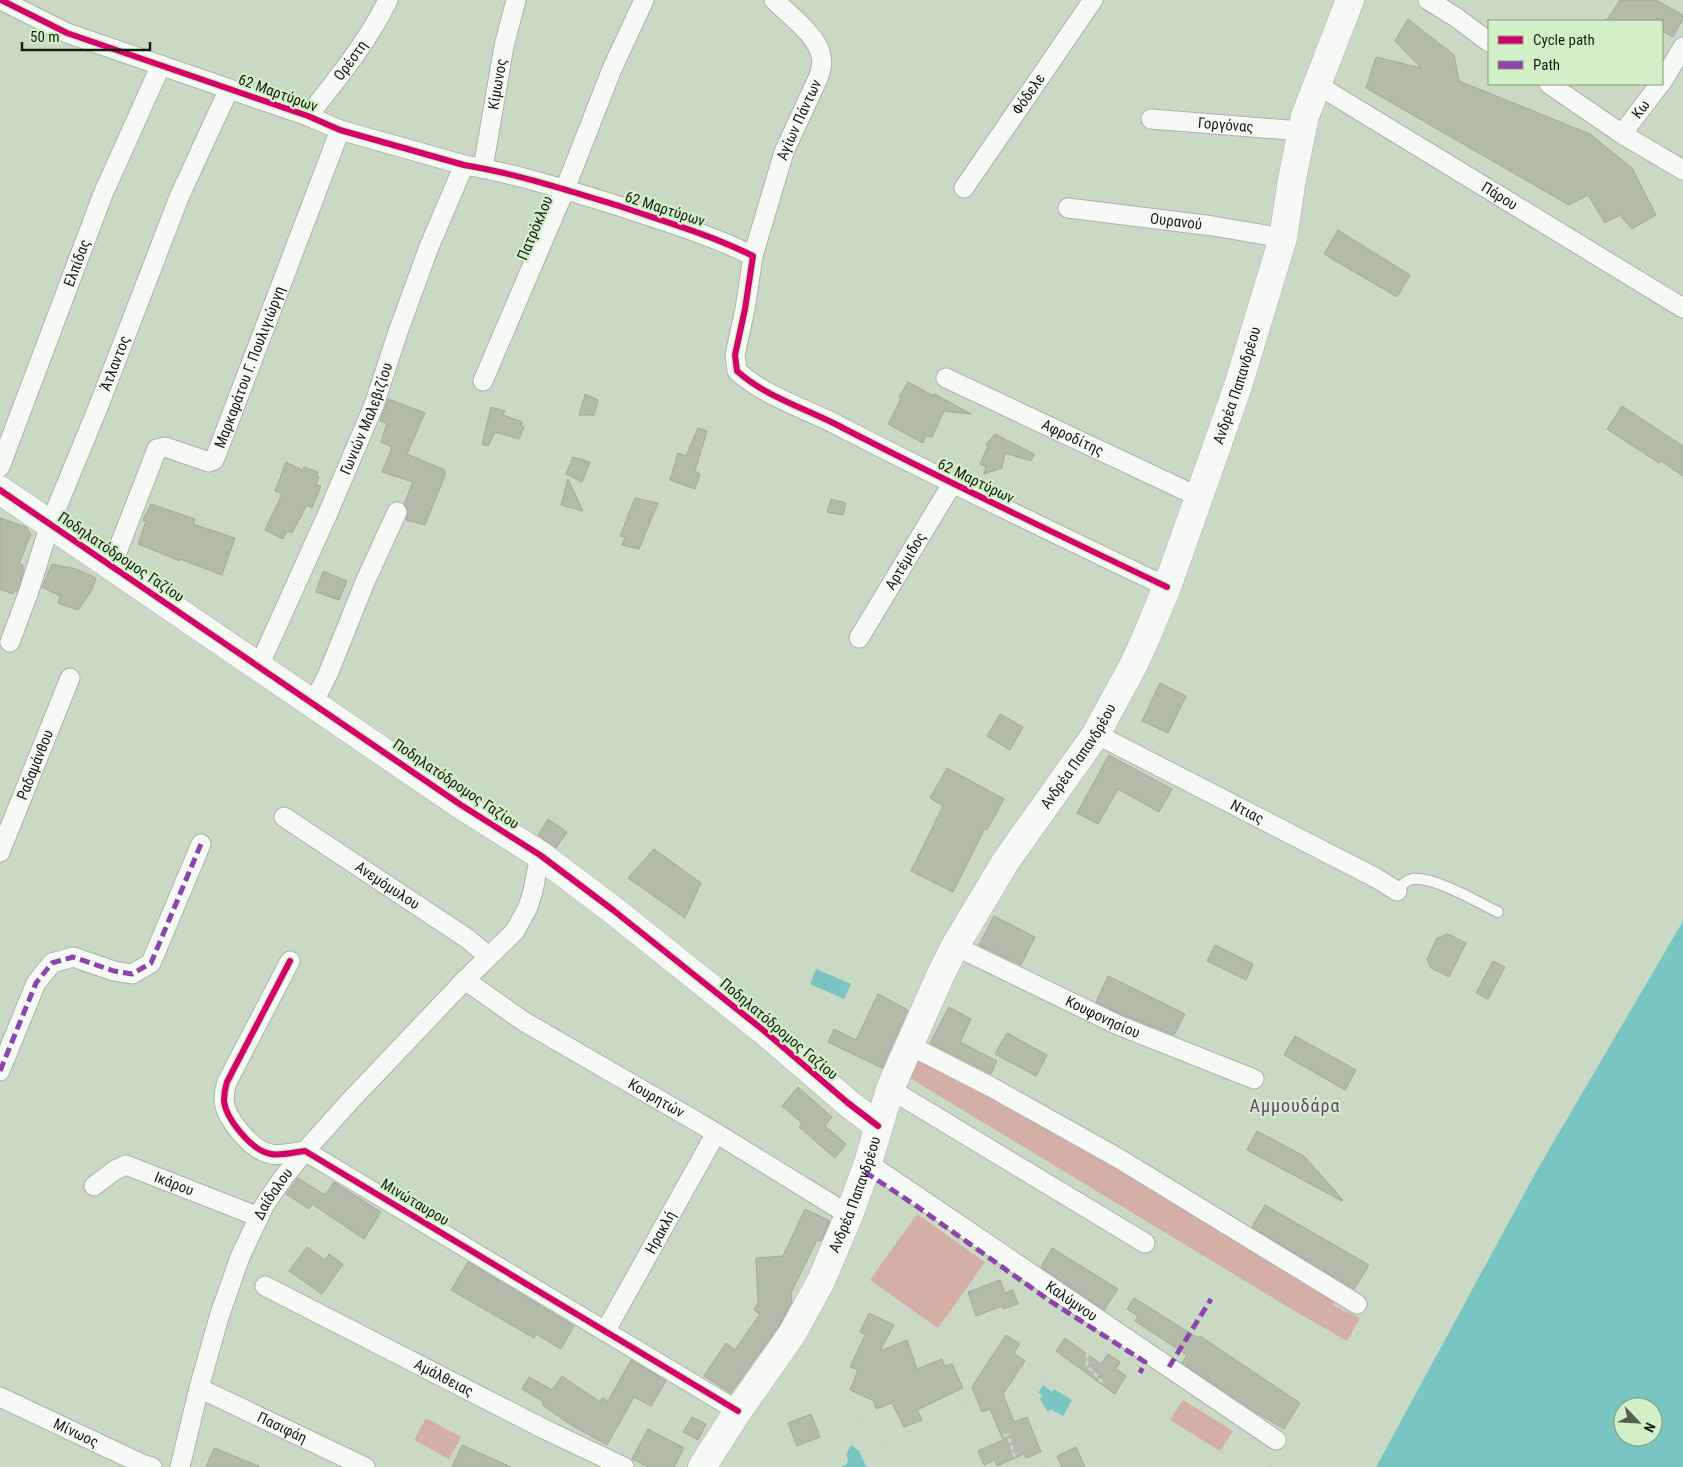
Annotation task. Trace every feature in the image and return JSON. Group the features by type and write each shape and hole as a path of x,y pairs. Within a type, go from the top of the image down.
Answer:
{"main road":[{"name":"Ανδρέα Παπανδρέου","path":"702,1467 796,1327 821,1281 849,1215 868,1163 890,1089 955,946 1014,848 1096,734 1134,664 1167,587 1238,386 1283,238 1305,116 1350,0"},
{"name":"Ποδηλατόδρομος Γαζίου","path":"0,490 461,805 540,855 613,910 763,1030 848,1104 878,1126"}],"street":[{"name":"62 Μαρτύρων","path":"1,0 67,32 308,116 340,130 464,165 565,189 688,228 730,244 753,256 735,355 737,371 748,381 769,393 823,417 952,484 1167,587"},
{"name":"Ορέστη","path":"308,116 361,48 388,0"},
{"name":"Κίμωνος","path":"483,168 504,46 516,0"},
{"name":"Πατρόκλου","path":"483,382 565,189 612,69 644,0"},
{"name":"Αγίων Πάντων","path":"753,256 784,152 819,76 822,58 820,50 811,36 774,0"},
{"name":"Φόδελε","path":"964,188 1093,0"},
{"path":"1428,0 1457,18 1488,41"},
{"name":"Κω","path":"1663,80 1683,47"},
{"name":"Ελπίδας","path":"0,467 103,194 161,65"},
{"name":"Πάρου","path":"1316,84 1683,308"},
{"path":"1550,85 1622,134 1683,170"},
{"name":"Κω","path":"1622,134 1659,85"},
{"name":"Άτλαντος","path":"10,642 29,591 50,524 97,410 180,195 229,88"},
{"name":"Γοργόνας","path":"1151,119 1301,131"},
{"name":"Μαρκαράτου Γ. Πουλιγιώργη","path":"112,565 157,449 165,447 209,462 214,460 340,130"},
{"name":"Γωνιών Μαλεβιζίου","path":"259,666 314,547 374,405 429,247 464,165"},
{"name":"Ουρανού","path":"1068,208 1213,226 1283,238"},
{"name":"Αφροδίτης","path":"946,378 1200,497"},
{"name":"Αρτέμιδος","path":"859,638 952,484"},
{"path":"314,703 397,512"},
{"name":"Ραδαμάνθου","path":"0,852 70,678"},
{"name":"Ντιας","path":"1096,734 1376,878 1397,891"},
{"name":"Ανεμόμυλου","path":"284,817 468,939 488,956"},
{"path":"0,1071 36,983 52,964 73,957 114,972 132,974 152,962 201,844"},
{"name":"Δαίδαλου","path":"180,1467 219,1317 240,1256 259,1217 283,1178 306,1151 465,980 488,956 507,940 521,920 533,891 540,855"},
{"name":"Κουφονησίου","path":"955,946 1118,1024 1254,1079"},
{"path":"290,961 232,1068 227,1082 224,1102 234,1124 256,1147 270,1154 306,1151"},
{"name":"Κουρητών","path":"465,980 523,1021 716,1133 849,1215"},
{"path":"909,1045 993,1088 1118,1158 1357,1304"},
{"path":"890,1089 1145,1244"},
{"name":"Ηρακλή","path":"606,1330 716,1133"},
{"name":"Μινώταυρου","path":"306,1151 738,1411"},
{"name":"Καλύμνου","path":"868,1163 1276,1440"},
{"name":"Ικάρου","path":"94,1186 115,1170 126,1166 259,1217"},
{"name":"Αμάλθειας","path":"265,1286 544,1429 624,1467"},
{"name":"Πασιφάη","path":"199,1388 365,1467"},
{"name":"Μίνωος","path":"0,1396 152,1467"}],"lane":[{"path":"1397,891 1401,884 1410,879 1427,880 1498,912"}],"path":[{"path":"936,1333 990,1260"},
{"path":"1023,1335 1050,1302"},
{"path":"1046,1306 1084,1335 1087,1364 1104,1384"},
{"path":"904,1308 975,1362"},
{"path":"883,1442 929,1425 966,1402 970,1388 970,1368 1001,1325 1023,1335 1043,1380 1075,1400 1064,1418"},
{"path":"1043,1380 1034,1394 1047,1413 1050,1412 1063,1420 1064,1418 1138,1467"},
{"path":"966,1402 982,1432 992,1438 1008,1435 1017,1464 1043,1465 1045,1467"},
{"path":"836,1404 863,1422 883,1442 931,1467"},
{"path":"822,1467 844,1425 863,1422"},
{"path":"929,1425 963,1442 982,1432"}],"shaded area":[{"path":"914,1052 1031,1116 1334,1297 1334,1306 1360,1318 1347,1341 905,1075"},
{"path":"917,1214 985,1262 938,1328 870,1280"},
{"path":"1183,1400 1233,1431 1220,1451 1170,1420"},
{"path":"426,1418 461,1437 449,1459 414,1440"}],"water":[{"path":"1683,921 1683,1467 1376,1467 1536,1172"},
{"path":"816,969 851,984 844,999 810,984"},
{"path":"1043,1385 1052,1392 1054,1389 1072,1400 1063,1416 1050,1409 1048,1412 1040,1399 1042,1395 1038,1393"},
{"path":"851,1445 859,1451 868,1467 841,1467 847,1464 848,1458 846,1455"}],"building":[{"path":"1620,0 1656,0 1683,15 1683,19 1673,37 1663,32 1663,20 1607,20"},
{"path":"1408,19 1454,55 1459,81 1590,134 1632,168 1656,215 1632,229 1620,215 1605,223 1588,195 1569,205 1366,88 1376,57 1421,68 1395,41"},
{"path":"1338,230 1410,275 1397,297 1324,254"},
{"path":"908,382 934,396 935,394 971,414 944,411 932,437 926,436 923,443 888,424 901,399 899,397"},
{"path":"585,394 598,400 594,415 579,415"},
{"path":"388,399 425,413 407,454 445,470 444,473 446,473 425,525 406,520 408,511 404,504 413,482 382,472 392,447 381,442 387,423 380,421"},
{"path":"1622,406 1683,446 1683,476 1661,461 1659,463 1607,429"},
{"path":"491,407 505,411 503,415 522,422 521,426 524,427 519,439 495,432 488,446 482,444"},
{"path":"698,428 707,431 695,471 700,474 695,489 670,480 678,453 686,456"},
{"path":"995,434 1034,454 1031,461 1005,453 1002,468 984,474 986,467 980,464 988,446 986,445"},
{"path":"573,457 590,462 582,482 566,474"},
{"path":"286,462 302,470 304,467 318,472 317,476 319,477 316,485 321,486 312,508 307,505 292,533 287,531 283,539 265,530 282,494 275,491"},
{"path":"568,479 583,511 561,505"},
{"path":"635,498 658,503 639,549 622,545 625,537 620,536"},
{"path":"831,499 846,503 843,515 827,512"},
{"path":"151,504 195,519 193,524 235,538 222,575 138,544 146,521 143,520"},
{"path":"0,518 26,527 31,534 19,564 23,565 23,572 17,591 15,590 13,594 0,589"},
{"path":"52,564 76,569 96,578 92,590 78,610 58,603 60,596 42,587"},
{"path":"323,571 347,581 339,600 316,592"},
{"path":"1160,683 1186,696 1168,733 1142,721"},
{"path":"1000,714 1023,727 1010,750 987,736"},
{"path":"1109,755 1172,789 1159,812 1118,789 1098,824 1077,813"},
{"path":"947,768 1004,799 987,830 985,828 953,892 911,871 943,806 930,798"},
{"path":"548,819 567,832 556,848 538,835"},
{"path":"654,849 701,883 685,918 628,878"},
{"path":"994,916 1035,937 1021,965 979,945"},
{"path":"1448,934 1466,943 1449,977 1431,968 1427,959 1437,938"},
{"path":"1215,945 1253,964 1246,980 1207,961"},
{"path":"1493,961 1505,967 1488,999 1476,993"},
{"path":"1108,976 1185,1014 1174,1035 1096,1002"},
{"path":"878,994 908,1010 882,1068 828,1042 834,1029 856,1040"},
{"path":"949,1007 971,1019 960,1042 997,1061 991,1074 930,1043"},
{"path":"1007,1033 1047,1055 1036,1076 995,1054"},
{"path":"1295,1036 1356,1070 1345,1090 1284,1055"},
{"path":"798,1087 832,1117 825,1126 846,1144 835,1158 799,1127 802,1123 782,1106"},
{"path":"1257,1131 1304,1156 1343,1200 1247,1150"},
{"path":"298,1178 325,1195 334,1182 381,1212 364,1239 312,1204 309,1209 286,1194"},
{"path":"1265,1205 1369,1265 1354,1289 1252,1227"},
{"path":"805,1209 830,1221 821,1241 817,1240 791,1293 792,1302 779,1326 731,1393 704,1376 726,1343 735,1350 760,1314 754,1310 758,1303 756,1258 783,1256"},
{"path":"307,1247 325,1260 329,1254 343,1264 322,1294 289,1271"},
{"path":"1052,1248 1118,1289 1104,1310 1041,1267"},
{"path":"468,1262 574,1326 561,1349 536,1334 534,1338 451,1290"},
{"path":"1000,1280 1005,1293 1013,1290 1018,1304 1003,1309 1002,1306 976,1316 968,1292"},
{"path":"1134,1298 1198,1338 1200,1336 1300,1403 1284,1429 1182,1363 1187,1355 1135,1321 1138,1316 1127,1309"},
{"path":"869,1313 894,1325 880,1351 907,1340 917,1369 942,1359 945,1366 952,1364 963,1388 917,1410 922,1420 904,1427 892,1403 876,1409 874,1401 850,1390 858,1370 850,1367 865,1335 860,1332"},
{"path":"1006,1335 1020,1344 1014,1353 1025,1361 1003,1394 1014,1422 1027,1417 1041,1452 1026,1458 1024,1454 997,1466 995,1460 984,1465 978,1451 1003,1440 990,1409 982,1412 972,1387"},
{"path":"1065,1338 1101,1364 1108,1354 1120,1362 1116,1369 1126,1376 1115,1394 1056,1351"},
{"path":"631,1360 666,1381 651,1406 634,1397 607,1445 571,1425 542,1405 544,1402 522,1389 529,1377 552,1390 562,1376 600,1402 602,1398 608,1401"},
{"path":"811,1414 820,1437 797,1446 788,1423"},
{"path":"692,1417 706,1424 698,1440 683,1432"},
{"path":"648,1429 684,1448 674,1467 648,1467 632,1459"},
{"path":"462,1445 511,1467 452,1467"},
{"path":"1076,1447 1085,1467 1062,1467 1057,1456"},
{"path":"214,1448 259,1466 259,1467 206,1467"}],"marked path":[{"path":"0,1071 36,983 52,963 73,957 114,971 132,974 151,963 201,844"},
{"path":"865,1172 915,1205 1050,1301 1145,1362 1140,1373"},
{"path":"1169,1367 1211,1299"}],"cycle path":[{"path":"1,0 67,33 308,116 340,130 464,165 524,178 583,195 688,229 753,256 745,309 735,355 737,371 774,396 830,421 964,489 1167,587"},
{"path":"0,490 461,805 540,855 613,910 763,1030 848,1103 878,1126"},
{"path":"290,961 227,1082 224,1093 226,1108 235,1125 248,1141 264,1152 271,1154 305,1151 738,1411"}],"district":[{"name":"Αμμουδάρα","path":"1295,1106"}]}
